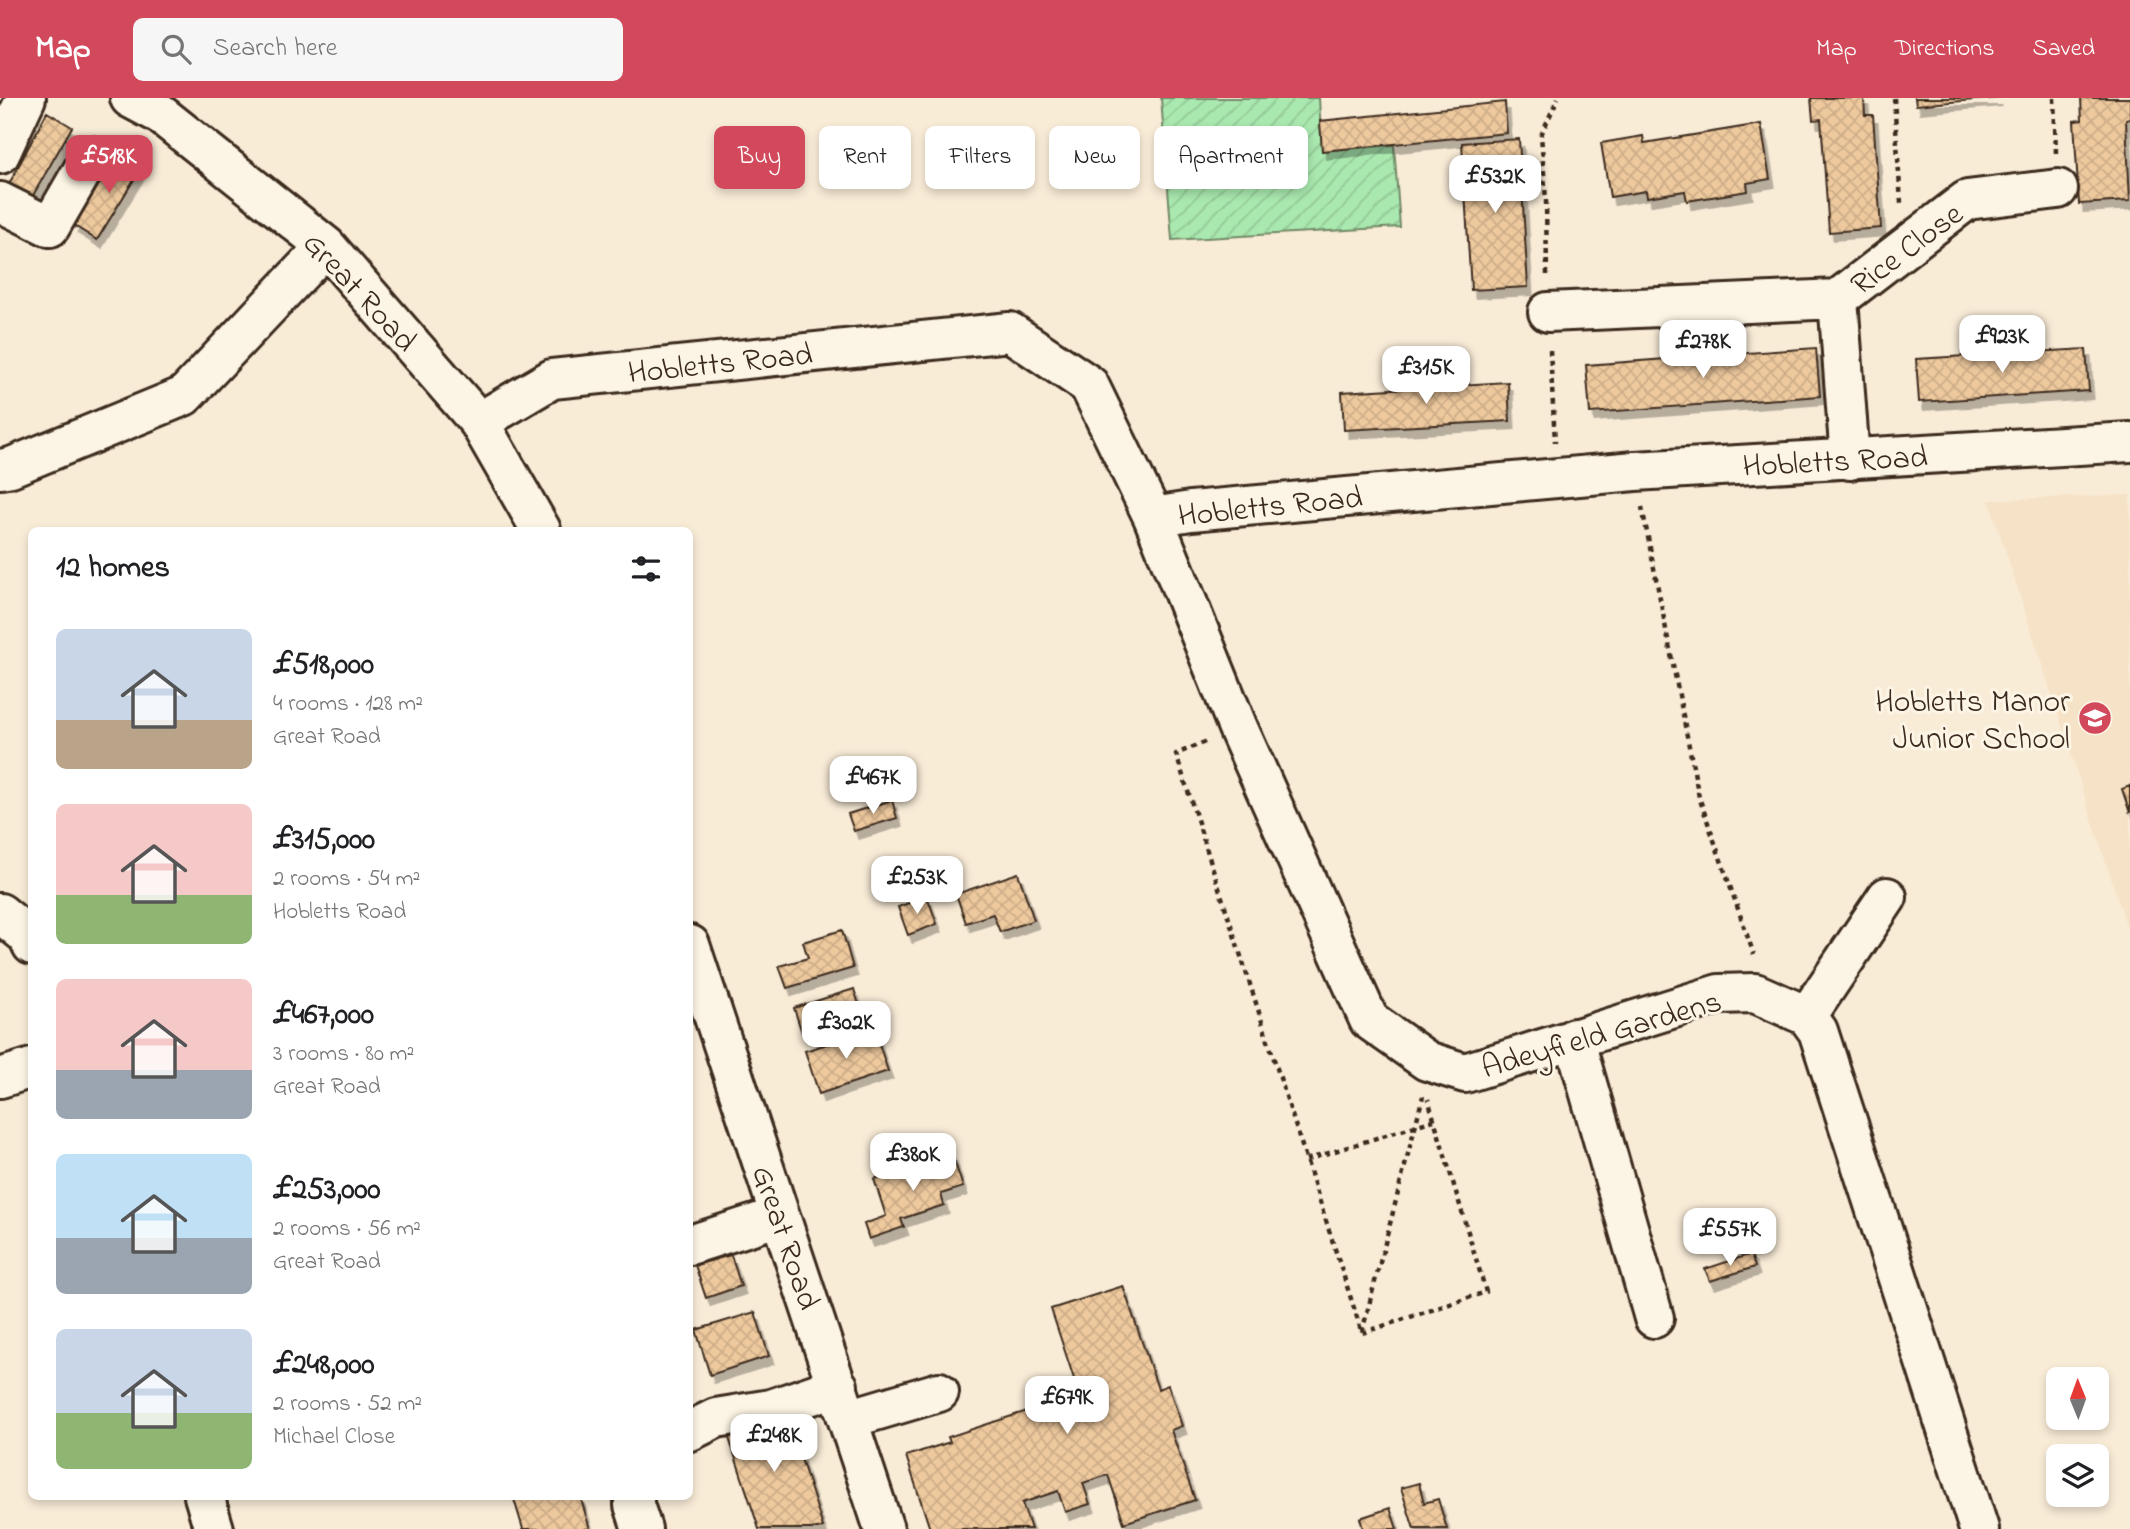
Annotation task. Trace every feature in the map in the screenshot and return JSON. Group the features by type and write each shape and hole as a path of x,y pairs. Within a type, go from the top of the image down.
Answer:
{"street":[{"path":"0,154 26,98"},
{"name":"Great Road","path":"154,103 326,246 479,422 539,527"},
{"path":"0,202 50,226 91,156"},
{"name":"Rice Close","path":"1548,312 1838,299 1967,200 2058,189"},
{"path":"0,469 11,467 184,396 326,246"},
{"name":"Rice Close","path":"1838,299 1850,460"},
{"name":"Hobletts Road","path":"479,422 552,379 1010,332 1089,385 1153,517 1191,510 1635,471 2130,442"},
{"name":"Adeyfield Gardens","path":"1153,517 1238,728 1369,1020 1427,1061 1465,1073 1719,994 1755,993 1807,1016"},
{"path":"1887,897 1807,1016 1818,1031 1979,1529"},
{"path":"0,913 28,936"},
{"name":"Great Road","path":"693,954 884,1529"},
{"path":"1574,1038 1654,1318"},
{"path":"0,1078 28,1069"},
{"path":"693,1244 780,1216"},
{"path":"693,1430 716,1418 771,1409 939,1392"},
{"path":"205,1500 214,1529"},
{"path":"634,1500 642,1529"}],"path":[{"path":"1894,98 1908,246"},
{"path":"2054,98 2058,189"},
{"path":"1635,471 1699,797 1757,963 1755,993"},
{"path":"1238,728 1177,754 1362,1333"},
{"path":"1425,1090 1486,1292 1362,1333 1417,1125 1425,1090"},
{"path":"1306,1160 1434,1119"}],"shaded area":[{"name":"Hobletts Manor Junior School","path":"2130,495 2130,937 1989,500"}],"green space":[{"path":"1161,98 1319,98 1322,151 1394,145 1400,227 1172,240 1168,189 1308,189 1308,126 1163,126"}],"building":[{"path":"1811,98 1864,98 1865,115 1873,115 1881,228 1829,232 1821,119 1813,120"},
{"path":"1915,98 1998,98 1916,105"},
{"path":"2081,98 2130,98 2130,119 2126,120 2130,201 2079,204 2074,121 2082,120"},
{"path":"1505,102 1507,133 1322,151 1320,121"},
{"path":"47,112 72,127 31,199 8,186"},
{"path":"1761,124 1770,179 1747,183 1748,191 1687,201 1685,191 1647,197 1646,191 1610,197 1601,143 1643,136 1644,143"},
{"path":"1519,139 1528,287 1471,290 1462,143"},
{"path":"121,150 144,163 97,240 73,225"},
{"path":"1816,348 1820,396 1590,413 1586,365"},
{"path":"2086,349 2089,391 1919,402 1916,359"},
{"path":"1508,382 1510,421 1344,430 1342,392"},
{"path":"2130,786 2130,813 2122,789"},
{"path":"892,800 897,818 854,831 848,814"},
{"path":"1018,873 1034,920 1000,932 993,914 966,923 956,894"},
{"path":"927,896 937,924 908,935 898,907"},
{"path":"842,930 853,968 787,988 779,966 808,958 803,942"},
{"path":"854,989 862,1014 802,1033 794,1008"},
{"path":"874,1029 888,1071 819,1094 805,1051"},
{"path":"952,1154 963,1187 941,1194 944,1205 901,1219 904,1227 869,1239 864,1224 886,1216 874,1179"},
{"path":"1751,1254 1755,1267 1710,1281 1705,1269"},
{"path":"731,1255 741,1286 706,1298 695,1265"},
{"path":"1123,1286 1158,1389 1168,1385 1182,1426 1171,1430 1195,1500 1124,1523 1108,1475 1083,1483 1090,1504 1065,1512 1058,1491 1022,1503 1031,1529 930,1529 906,1456 950,1442 948,1437 1079,1394 1051,1309"},
{"path":"755,1312 769,1356 710,1375 696,1330"},
{"path":"785,1409 823,1527 818,1529 759,1529 726,1429"},
{"path":"1419,1483 1424,1503 1438,1499 1447,1529 1414,1529 1401,1488"},
{"path":"514,1500 581,1500 590,1529 523,1529"},
{"path":"1390,1508 1397,1529 1363,1529 1360,1518"}],"place":[{"name":"Hobletts Manor Junior School","path":"2095,718"}]}
